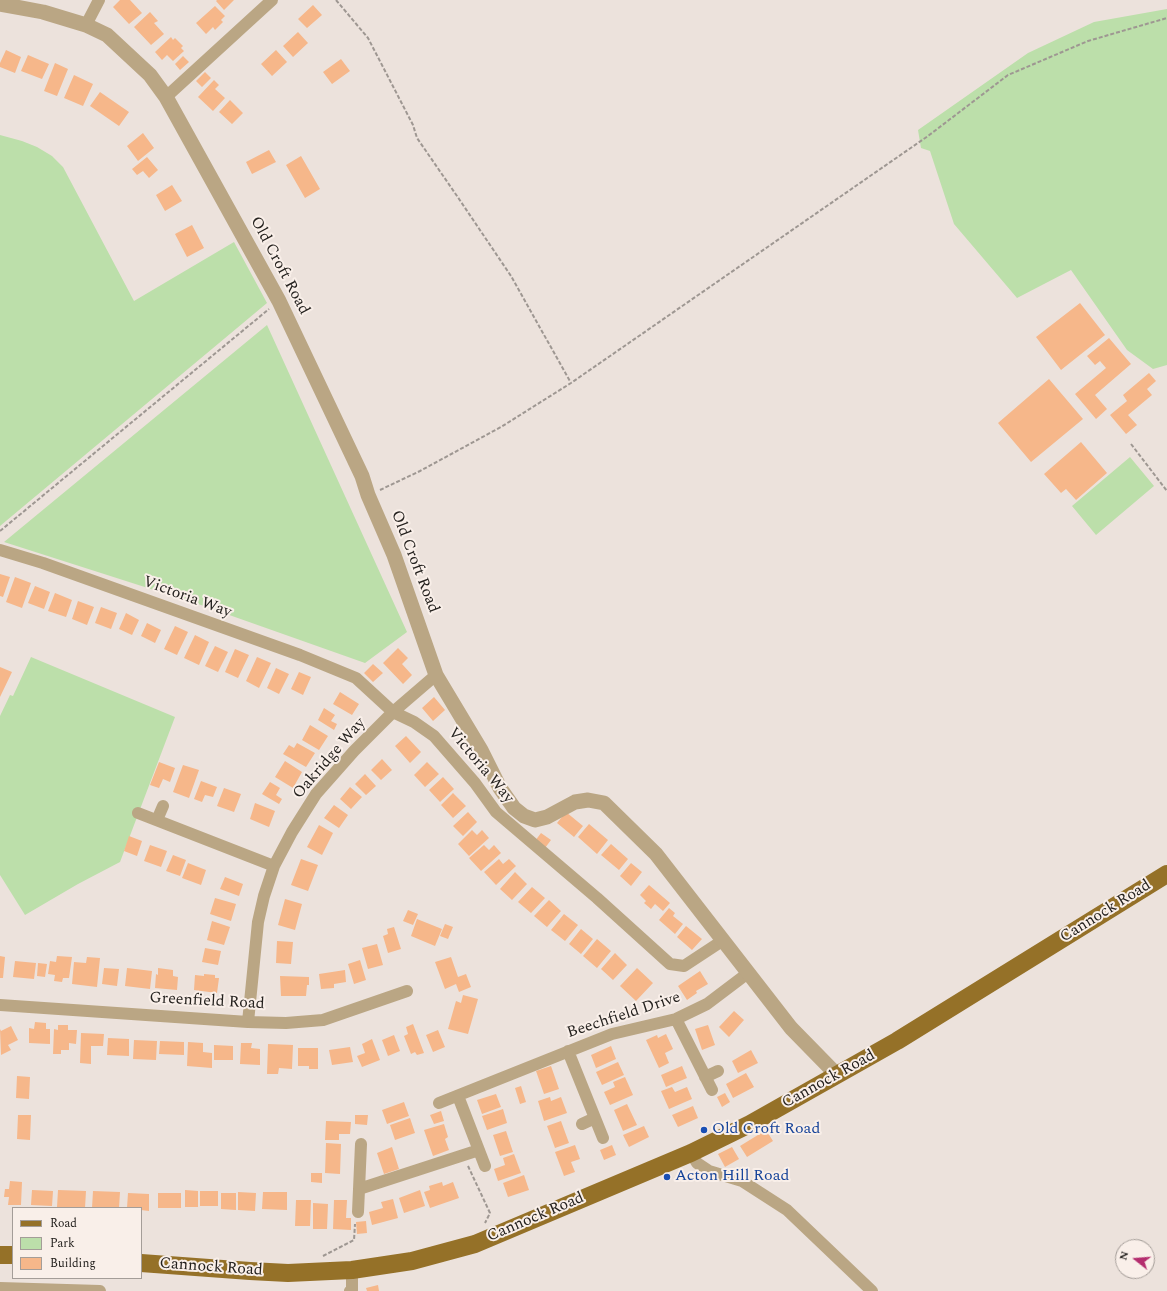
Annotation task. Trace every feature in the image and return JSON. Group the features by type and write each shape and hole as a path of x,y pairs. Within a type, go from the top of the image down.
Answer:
{"main road":[{"name":"Cannock Road","path":"142,1263 288,1273 352,1270 412,1261 475,1244 691,1153 750,1124 897,1041 1167,874"},
{"path":"0,1255 12,1255"}],"street":[{"path":"86,25 99,0"},
{"path":"166,97 272,0"},
{"name":"Old Croft Road","path":"0,4 43,12 86,25 107,35 150,75 166,97 279,301 362,476 368,495 394,555 436,675 481,750 500,788 514,808 524,816 535,820 546,817 575,802 588,800 604,803 656,854 791,1028 837,1075"},
{"name":"Victoria Way","path":"0,550 43,563 300,655 356,678 393,712 414,722 434,736 475,783 496,812 597,898 670,964 684,966 722,941"},
{"name":"Oakridge Way","path":"248,1022 258,922 264,896 274,866 292,832 316,794 354,751 393,712 436,675"},
{"path":"157,820 163,806"},
{"path":"138,813 274,866"},
{"name":"Beechfield Drive","path":"439,1103 612,1034 676,1019 707,1004 748,973"},
{"name":"Greenfield Road","path":"0,1005 248,1022 286,1023 323,1020 407,991"},
{"path":"676,1019 712,1090"},
{"path":"568,1051 603,1138"},
{"path":"705,1077 718,1071"},
{"path":"458,1096 485,1166"},
{"path":"582,1124 595,1118"},
{"path":"358,1212 361,1144"},
{"path":"359,1189 479,1150"},
{"path":"691,1153 697,1164 709,1171 742,1181 787,1210 872,1291"},
{"path":"350,1291 352,1290 352,1270"},
{"path":"0,1288 100,1291"}],"path":[{"path":"336,0 368,38 413,125 417,138 511,276 571,383"},
{"path":"368,495 420,471 481,438 571,383 928,136 1008,75 1088,41 1167,18"},
{"path":"0,531 279,301"},
{"path":"1131,444 1167,491"},
{"path":"464,1156 490,1213 475,1244"},
{"path":"321,1256 354,1240 355,1220 358,1212"}],"green space":[{"path":"1167,9 1167,365 1153,369 1127,350 1071,270 1017,298 954,224 930,151 921,148 918,130 1028,53 1094,22"},
{"path":"0,135 37,147 52,156 63,167 134,301 234,242 267,303 0,526"},
{"path":"267,325 407,632 365,663 201,605 4,542"},
{"path":"1130,457 1154,486 1096,535 1072,506"},
{"path":"31,657 175,717 120,862 78,884 25,915 0,875 0,716 10,695 13,696"}],"building":[{"path":"120,0 130,0 142,13 129,24 113,7"},
{"path":"234,0 224,10 216,1"},
{"path":"313,5 322,15 307,28 298,19"},
{"path":"215,6 225,16 221,20 223,22 215,30 213,27 206,34 196,23"},
{"path":"150,12 158,21 154,23 164,34 151,45 134,27"},
{"path":"298,32 308,43 293,57 283,46"},
{"path":"171,37 173,40 175,38 183,46 181,48 184,51 173,61 167,55 162,60 155,52"},
{"path":"6,50 21,57 15,73 0,67 0,63"},
{"path":"276,50 287,62 272,76 261,64"},
{"path":"28,55 49,64 42,79 21,71"},
{"path":"183,56 189,62 180,70 175,64"},
{"path":"341,59 350,71 332,84 323,72"},
{"path":"55,63 68,69 57,96 44,91"},
{"path":"205,72 211,78 202,87 196,81"},
{"path":"74,75 93,84 83,106 64,98"},
{"path":"214,80 219,85 215,89 225,98 213,111 198,97"},
{"path":"100,92 129,112 119,126 90,106"},
{"path":"230,100 243,113 232,124 219,112"},
{"path":"143,133 154,148 138,161 127,146"},
{"path":"269,150 276,162 252,174 246,162"},
{"path":"301,156 320,189 305,198 286,165"},
{"path":"147,157 158,170 149,178 143,171 137,175 132,169"},
{"path":"172,185 182,201 165,211 156,195"},
{"path":"192,225 204,248 187,257 175,234"},
{"path":"1080,303 1105,335 1061,370 1036,337"},
{"path":"1109,338 1131,364 1095,395 1107,409 1096,419 1075,394 1106,368 1100,361 1095,365 1087,356"},
{"path":"1149,373 1156,381 1147,389 1152,395 1128,415 1137,425 1126,434 1110,415 1127,401 1123,395"},
{"path":"1049,379 1083,419 1031,462 998,423"},
{"path":"1081,442 1107,473 1076,500 1066,489 1061,493 1044,474"},
{"path":"0,574 10,577 3,597 0,596"},
{"path":"15,577 31,583 22,608 6,602"},
{"path":"35,586 50,592 44,609 28,603"},
{"path":"55,593 72,600 66,617 48,611"},
{"path":"78,601 94,607 87,625 72,619"},
{"path":"101,607 117,613 111,629 95,623"},
{"path":"126,613 139,620 132,635 119,629"},
{"path":"147,623 161,630 155,643 141,636"},
{"path":"175,626 188,632 177,655 164,649"},
{"path":"195,635 209,642 199,665 184,658"},
{"path":"215,646 228,652 218,672 205,666"},
{"path":"398,648 408,658 402,664 412,675 403,684 383,663"},
{"path":"235,649 249,655 238,678 225,672"},
{"path":"257,657 271,663 259,688 246,681"},
{"path":"373,664 383,673 373,682 364,673"},
{"path":"0,667 12,672 0,697"},
{"path":"276,668 289,674 279,694 267,688"},
{"path":"299,672 311,677 303,695 291,689"},
{"path":"340,692 359,704 352,715 333,704"},
{"path":"434,697 445,710 433,721 422,708"},
{"path":"324,708 335,715 331,721 337,724 334,730 318,720"},
{"path":"310,725 328,736 319,750 302,740"},
{"path":"406,736 421,752 410,763 395,746"},
{"path":"297,743 315,753 306,767 283,754 289,745 294,748"},
{"path":"382,759 392,770 381,780 371,770"},
{"path":"285,761 302,772 293,788 275,777"},
{"path":"159,762 175,768 170,782 163,779 159,788 150,785"},
{"path":"427,762 439,774 425,787 414,775"},
{"path":"183,765 199,770 189,798 173,792"},
{"path":"365,774 376,786 366,795 355,784"},
{"path":"443,777 454,789 440,802 429,790"},
{"path":"201,781 217,787 213,797 205,795 202,802 194,799"},
{"path":"270,782 280,788 276,795 282,799 279,804 262,794"},
{"path":"350,787 362,797 351,809 340,799"},
{"path":"224,788 241,794 234,812 217,806"},
{"path":"453,793 466,806 453,818 441,805"},
{"path":"255,803 275,811 269,827 250,819"},
{"path":"334,805 348,815 339,828 324,818"},
{"path":"468,812 477,822 463,836 453,826"},
{"path":"566,812 583,826 574,837 557,823"},
{"path":"589,824 608,840 597,854 578,837"},
{"path":"319,825 333,833 322,855 307,847"},
{"path":"472,830 477,835 482,830 489,838 469,856 458,844"},
{"path":"541,833 551,840 545,848 535,841"},
{"path":"129,836 142,841 137,856 124,851"},
{"path":"611,844 628,859 619,870 601,855"},
{"path":"150,845 167,851 161,867 144,861"},
{"path":"484,845 489,850 494,845 501,853 481,871 469,858"},
{"path":"173,855 186,860 180,876 166,871"},
{"path":"301,859 318,865 308,891 291,885"},
{"path":"499,859 503,864 509,859 516,866 496,885 484,872"},
{"path":"188,863 206,870 201,885 182,878"},
{"path":"631,863 642,872 631,886 620,876"},
{"path":"515,872 527,884 512,900 500,889"},
{"path":"225,877 243,884 239,896 220,889"},
{"path":"649,885 670,903 663,911 655,904 651,909 644,903 646,901 640,895"},
{"path":"532,887 545,898 531,913 518,902"},
{"path":"215,898 236,904 231,921 210,914"},
{"path":"285,899 302,904 295,930 278,925"},
{"path":"549,900 561,911 547,927 534,916"},
{"path":"669,908 675,913 673,916 683,924 675,934 659,920"},
{"path":"408,910 418,914 413,925 403,921"},
{"path":"564,914 578,925 565,941 551,930"},
{"path":"417,919 442,929 435,946 411,936"},
{"path":"212,921 230,927 224,945 207,940"},
{"path":"445,924 453,927 448,939 440,936"},
{"path":"686,926 702,939 692,950 677,937"},
{"path":"394,927 401,949 388,953 383,936 388,934 387,929"},
{"path":"581,929 593,939 581,954 569,944"},
{"path":"597,939 611,951 597,968 583,956"},
{"path":"277,941 293,942 291,964 276,963"},
{"path":"377,944 383,965 368,969 362,948"},
{"path":"205,948 221,951 218,965 202,962"},
{"path":"615,953 627,965 613,980 601,969"},
{"path":"0,956 5,957 3,978 0,978"},
{"path":"57,956 72,957 69,978 63,978 62,982 54,981 55,975 48,974 50,961 56,962"},
{"path":"87,957 100,958 97,987 72,984 74,962 86,963"},
{"path":"451,957 458,977 466,974 471,987 459,992 456,984 445,989 435,962"},
{"path":"360,960 366,980 354,984 348,964"},
{"path":"15,961 36,963 34,979 13,977"},
{"path":"38,963 47,964 45,977 37,976"},
{"path":"104,968 119,969 117,986 102,984"},
{"path":"127,968 152,971 150,989 125,986"},
{"path":"158,968 173,970 173,976 178,977 177,990 155,988"},
{"path":"637,968 653,983 636,1001 620,986"},
{"path":"345,970 346,982 334,984 334,988 321,989 319,974"},
{"path":"700,971 708,984 696,991 697,993 687,1000 678,986"},
{"path":"204,974 215,975 215,978 219,978 217,993 194,990 195,975 204,976"},
{"path":"280,976 309,977 309,985 307,985 306,996 281,996"},
{"path":"463,995 478,999 468,1034 448,1029 456,1001 461,1003"},
{"path":"734,1011 744,1020 729,1037 719,1027"},
{"path":"35,1022 46,1023 46,1029 50,1029 50,1044 29,1043 29,1028 34,1029"},
{"path":"413,1024 424,1053 417,1055 415,1052 411,1054 404,1036 408,1034 406,1027"},
{"path":"58,1025 68,1025 68,1030 77,1030 76,1044 69,1043 69,1050 61,1050 61,1054 53,1054 54,1029 58,1030"},
{"path":"708,1025 715,1045 702,1050 695,1029"},
{"path":"11,1026 18,1040 8,1045 11,1050 1,1055 0,1029 1,1031"},
{"path":"438,1030 445,1047 433,1052 426,1035"},
{"path":"81,1033 104,1034 103,1046 91,1046 91,1064 80,1063"},
{"path":"666,1034 673,1049 665,1053 669,1063 659,1068 646,1040 657,1035 658,1038"},
{"path":"394,1035 400,1051 388,1056 382,1040"},
{"path":"108,1038 129,1039 129,1056 107,1055"},
{"path":"372,1039 380,1060 362,1067 357,1056 365,1053 362,1044"},
{"path":"134,1040 157,1041 156,1060 133,1059"},
{"path":"160,1041 184,1042 184,1055 159,1054"},
{"path":"188,1042 203,1043 203,1052 212,1053 212,1068 187,1066"},
{"path":"241,1043 252,1043 251,1048 260,1049 260,1065 240,1064"},
{"path":"268,1044 293,1045 292,1069 279,1068 278,1074 267,1074"},
{"path":"214,1045 233,1046 233,1060 214,1060"},
{"path":"611,1046 616,1059 596,1068 591,1055"},
{"path":"350,1047 353,1062 332,1065 329,1050"},
{"path":"298,1048 318,1048 318,1069 309,1069 309,1066 298,1066"},
{"path":"751,1050 758,1063 738,1073 732,1061"},
{"path":"618,1062 624,1075 602,1085 596,1072"},
{"path":"551,1066 559,1089 544,1094 536,1071"},
{"path":"682,1066 687,1078 666,1087 661,1075"},
{"path":"746,1073 754,1087 733,1098 726,1084"},
{"path":"17,1076 30,1077 29,1099 16,1098"},
{"path":"625,1077 633,1095 610,1105 604,1092 615,1087 613,1082"},
{"path":"521,1086 526,1102 520,1104 515,1088"},
{"path":"672,1087 675,1092 687,1087 692,1099 669,1109 661,1091"},
{"path":"725,1093 730,1102 722,1107 717,1097"},
{"path":"496,1094 501,1107 482,1114 477,1100"},
{"path":"550,1097 551,1101 561,1097 567,1113 544,1121 538,1101"},
{"path":"404,1102 409,1116 387,1124 382,1110"},
{"path":"627,1104 637,1125 623,1131 614,1110"},
{"path":"693,1106 698,1118 678,1127 672,1115"},
{"path":"503,1109 507,1123 487,1130 482,1116"},
{"path":"441,1111 444,1121 434,1124 430,1115"},
{"path":"18,1115 31,1115 30,1140 17,1139"},
{"path":"355,1115 368,1115 367,1125 355,1124"},
{"path":"410,1118 415,1133 395,1140 390,1125"},
{"path":"326,1121 351,1122 350,1134 339,1134 339,1140 325,1140"},
{"path":"561,1121 569,1143 555,1148 547,1126"},
{"path":"444,1124 448,1137 445,1139 449,1150 433,1156 424,1130"},
{"path":"644,1126 649,1137 629,1147 623,1135"},
{"path":"766,1130 773,1141 747,1157 740,1146"},
{"path":"506,1131 513,1152 500,1156 493,1135"},
{"path":"326,1143 341,1144 340,1174 325,1173"},
{"path":"575,1145 580,1159 571,1162 575,1172 564,1176 555,1152"},
{"path":"612,1145 616,1155 604,1160 600,1150"},
{"path":"392,1147 399,1169 384,1174 377,1153"},
{"path":"732,1147 739,1159 725,1167 718,1154"},
{"path":"514,1154 521,1173 498,1181 494,1169 505,1165 503,1158"},
{"path":"311,1173 322,1173 322,1183 311,1182"},
{"path":"524,1175 529,1190 508,1197 503,1183"},
{"path":"10,1181 22,1182 21,1205 8,1205 9,1197 4,1197 5,1189 9,1189"},
{"path":"442,1182 443,1186 453,1182 459,1198 430,1208 424,1192 430,1190 429,1186"},
{"path":"32,1190 53,1191 52,1206 31,1205"},
{"path":"58,1190 86,1191 85,1207 57,1207"},
{"path":"185,1190 198,1191 198,1207 185,1207"},
{"path":"420,1190 425,1206 404,1213 399,1198"},
{"path":"93,1191 120,1192 119,1207 92,1207"},
{"path":"200,1191 218,1191 218,1206 200,1206"},
{"path":"238,1192 256,1193 255,1211 238,1210"},
{"path":"263,1192 287,1192 287,1210 262,1209"},
{"path":"128,1193 149,1194 149,1211 142,1210 142,1207 127,1207"},
{"path":"158,1193 181,1193 181,1208 158,1208"},
{"path":"221,1193 236,1193 236,1210 221,1209"},
{"path":"393,1199 398,1218 372,1225 369,1212 383,1208 381,1202"},
{"path":"296,1200 311,1200 310,1226 295,1226"},
{"path":"334,1200 347,1200 346,1218 351,1218 351,1230 333,1229"},
{"path":"313,1203 328,1204 327,1229 313,1229"},
{"path":"366,1221 367,1233 357,1234 356,1222"},
{"path":"378,1285 379,1291 367,1291 366,1288"}],"place":[{"name":"Old Croft Road","path":"704,1130"},
{"name":"Acton Hill Road","path":"667,1177"}]}
